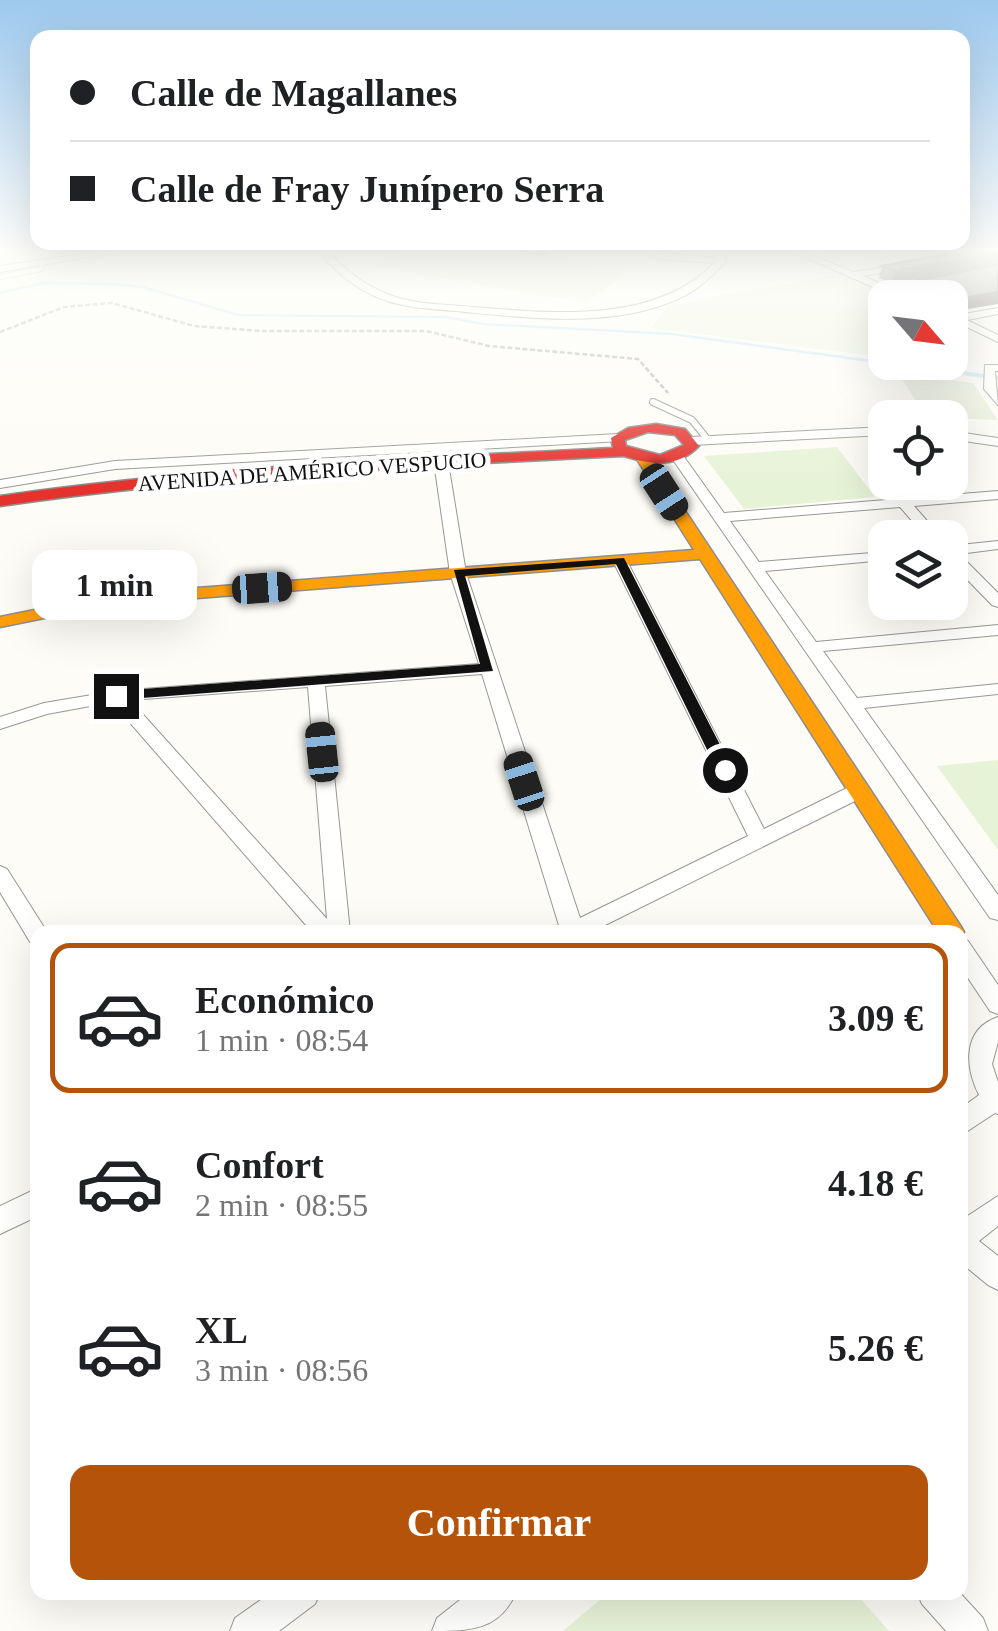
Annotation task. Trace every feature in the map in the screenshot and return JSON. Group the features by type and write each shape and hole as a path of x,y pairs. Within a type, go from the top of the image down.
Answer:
{"street":[{"path":"975,327 998,338"},
{"path":"998,352 991,372 998,401"},
{"path":"946,925 705,554 629,449 630,430 660,427 680,432 694,445 720,518 998,912"},
{"path":"968,431 998,432"},
{"path":"629,449 868,432"},
{"path":"968,435 998,442"},
{"path":"694,445 868,439"},
{"name":"AVENIDA DE AMÉRICO VESPUCIO","path":"0,501 186,476 629,449"},
{"name":"AVENIDA DE AMÉRICO VESPUCIO","path":"0,484 115,465 629,449"},
{"path":"441,462 458,573 570,925"},
{"path":"720,518 998,494"},
{"path":"902,502 918,520"},
{"path":"968,549 998,545"},
{"path":"0,622 64,609 184,594 705,554"},
{"path":"758,567 868,557"},
{"path":"620,560 760,840"},
{"path":"968,571 998,602"},
{"path":"813,647 998,630"},
{"path":"0,723 44,709 116,696 488,668"},
{"path":"316,680 339,925"},
{"path":"853,704 998,689"},
{"path":"116,696 319,925"},
{"path":"586,925 858,791"},
{"path":"0,874 31,925"},
{"path":"968,958 998,1004"},
{"path":"968,1119 996,1101 982,1079 978,1060 982,1043 998,1028"},
{"path":"0,1220 30,1204"},
{"path":"968,1234 998,1209"},
{"path":"968,1248 998,1275"},
{"path":"248,1631 292,1600"},
{"path":"453,1630 489,1600"},
{"path":"941,1600 970,1631"}],"lane":[{"path":"653,402 692,420 694,445"}],"path":[{"path":"209,327 262,331 413,330 489,346 618,355 648,366 680,414"}],"green space":[{"path":"868,327 868,355 651,328"},
{"path":"902,380 973,383 998,420 968,419 968,400 915,400"},
{"path":"837,447 868,488 868,498 744,509 704,456"},
{"path":"998,760 998,850 937,766"},
{"path":"600,1600 862,1600 889,1631 563,1631"}],"waterway":[{"path":"543,327 672,334 868,361"},
{"path":"968,374 998,378"}],"traffic: slow":[{"path":"643,458 946,925"},
{"path":"0,622 64,609 184,594 705,554"}],"traffic: jam":[{"path":"0,501 156,481 312,468 625,452 660,460 677,456 692,446 680,432 640,429 618,438 619,447 625,452"}],"route":[{"path":"116,696 488,668 458,573 620,560 725,770"}]}
